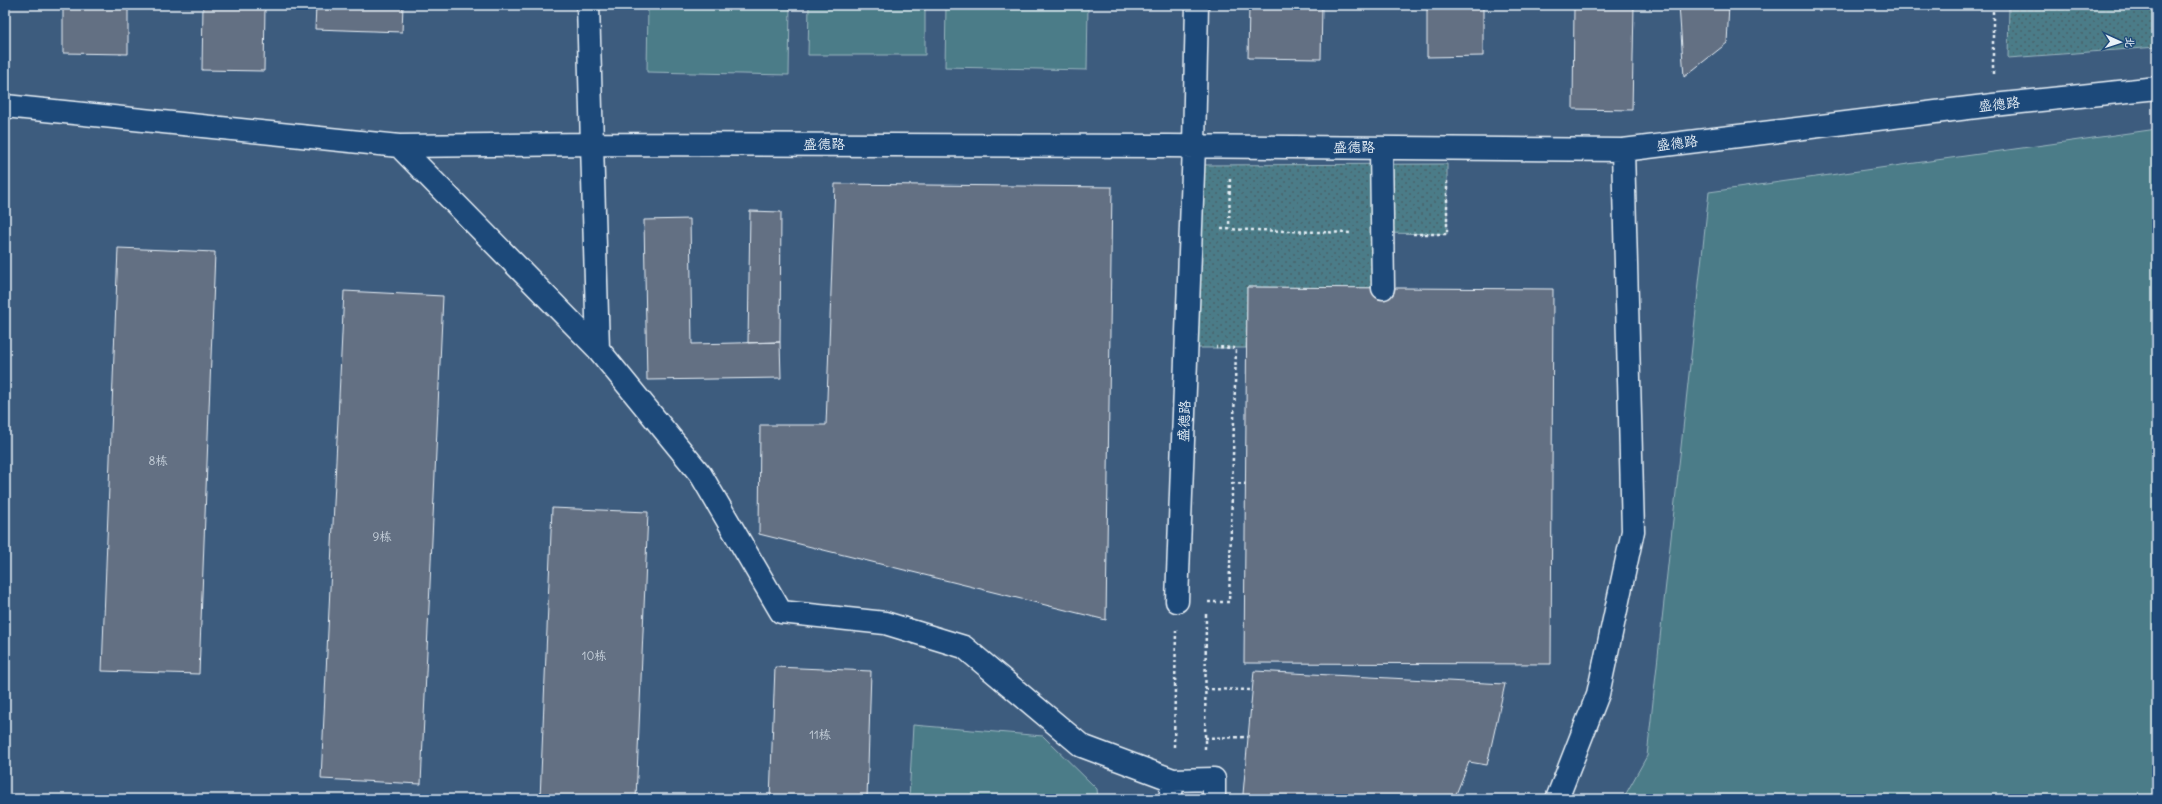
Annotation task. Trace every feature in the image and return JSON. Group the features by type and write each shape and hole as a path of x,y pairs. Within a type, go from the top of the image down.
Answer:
{"street":[{"path":"588,5 598,349"},
{"name":"盛德路","path":"1177,600 1194,146 1197,5"},
{"name":"盛德路","path":"5,106 399,146 592,144 1194,146 1623,150 1993,105 2157,88"},
{"path":"399,146 598,349 701,475 781,612 885,623 964,647 1082,746 1172,789 1205,779 1214,779 1214,799"},
{"path":"1381,148 1383,288"},
{"path":"1557,799 1598,694 1633,531 1623,150"}],"path":[{"path":"1993,5 1993,105"},
{"path":"1213,229 1447,234 1447,172"},
{"path":"1229,230 1230,174"},
{"path":"1205,779 1206,602 1228,602 1236,348 1210,347"},
{"path":"1232,483 1246,484"},
{"path":"1172,789 1177,600"},
{"path":"1205,689 1253,690"},
{"path":"1205,738 1248,737"}],"shaded area":[{"path":"5,5 2157,5 2157,799 5,799"}],"green space":[{"path":"648,5 790,5 789,75 647,72"},
{"path":"809,5 925,5 925,55 808,55"},
{"path":"946,5 1088,5 1087,70 945,67"},
{"path":"2009,5 2157,5 2157,47 2008,58"},
{"path":"2157,129 2157,799 1623,799 1647,756 1709,192"},
{"path":"1447,164 1447,234 1382,233 1383,288 1247,287 1246,348 1192,348 1200,165"},
{"path":"913,725 1043,736 1097,789 1098,799 909,799"}],"building":[{"path":"63,5 128,5 128,54 63,53"},
{"path":"203,5 265,5 264,71 202,70"},
{"path":"316,5 403,5 402,32 315,29"},
{"path":"1249,5 1322,5 1321,59 1248,58"},
{"path":"1427,5 1483,5 1483,56 1427,57"},
{"path":"1574,5 1634,5 1632,110 1573,109"},
{"path":"1679,5 1729,5 1727,43 1684,77"},
{"path":"835,184 1112,187 1106,620 759,534 760,425 826,425"},
{"path":"750,211 781,212 780,342 748,343"},
{"path":"690,219 692,344 780,342 781,378 647,380 644,220"},
{"path":"118,248 215,252 199,674 102,671"},
{"path":"1247,287 1553,289 1551,664 1244,663"},
{"path":"344,291 443,296 421,784 321,779"},
{"path":"552,508 648,512 636,799 540,799"},
{"path":"775,667 871,671 867,799 770,799"},
{"path":"1254,671 1505,684 1487,765 1469,762 1454,799 1247,799 1243,794"}]}
